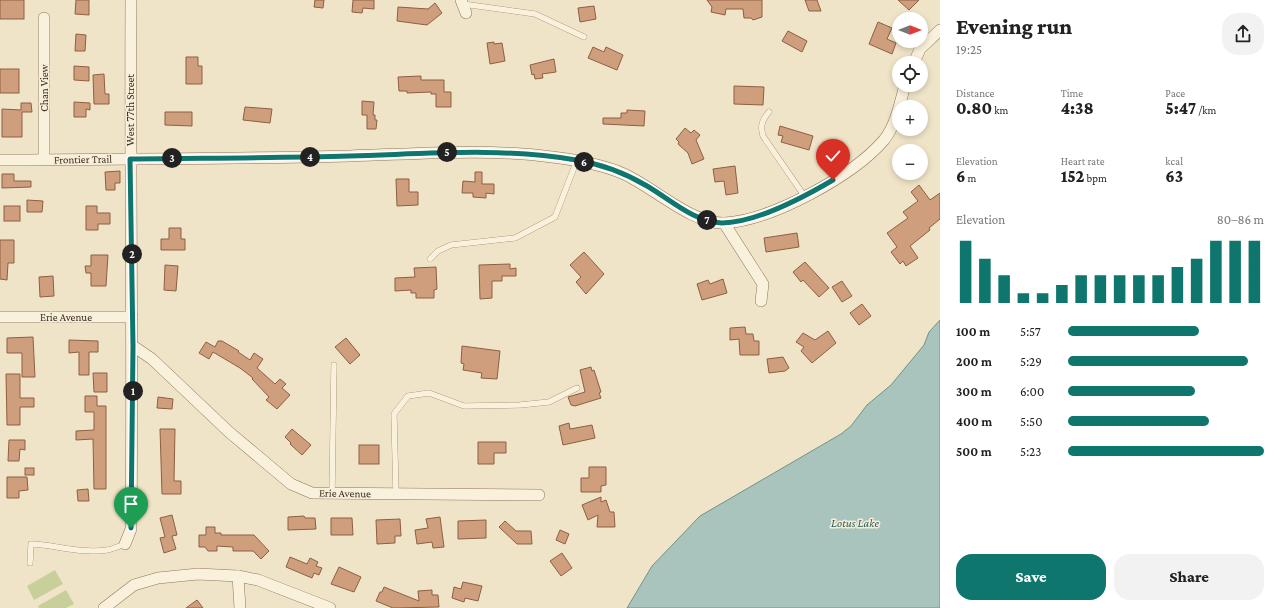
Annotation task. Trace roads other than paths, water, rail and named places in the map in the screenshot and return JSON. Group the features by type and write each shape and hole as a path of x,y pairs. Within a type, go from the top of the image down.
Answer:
{"street":[{"name":"West 77th Street","path":"131,0 130,159 133,346"},
{"name":"Chan View","path":"44,18 44,159"},
{"path":"917,56 920,48 940,30"},
{"name":"Frontier Trail","path":"0,160 350,156 472,151 512,153 577,160 623,173 697,218 712,222 724,223 765,213 805,197 858,165 884,139 895,118 903,92"},
{"path":"724,223 763,284 761,301"},
{"name":"Erie Avenue","path":"0,317 132,317"},
{"path":"125,544 131,528 133,346"},
{"name":"Erie Avenue","path":"133,346 168,373 229,432 291,484 312,492 332,494 539,495"},
{"path":"109,607 134,585 158,578 198,574 238,576 269,583 330,608"},
{"path":"238,576 240,608"}],"lane":[{"path":"464,5 535,14 584,37"},
{"path":"769,112 762,120 761,129 763,136 805,197"},
{"path":"430,259 438,251 451,245 515,238 554,217 577,160"},
{"path":"332,494 334,365"},
{"path":"396,494 394,414 408,396 429,393 464,406 520,405 549,402 577,388"},
{"path":"30,563 31,544 49,544 94,551 107,550 125,544"}],"water":[{"name":"Lotus Lake","path":"940,320 940,608 627,608 652,566 700,516 841,434 851,426 867,405 891,385 924,345 929,332"}]}
